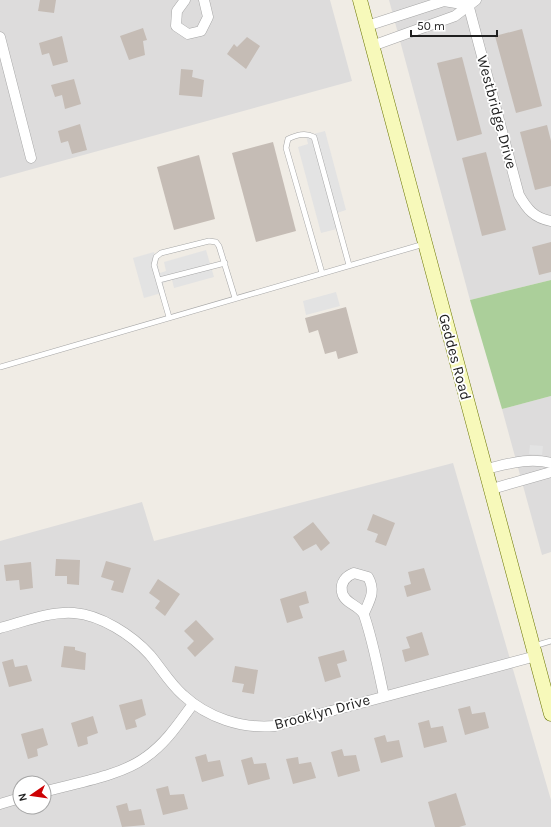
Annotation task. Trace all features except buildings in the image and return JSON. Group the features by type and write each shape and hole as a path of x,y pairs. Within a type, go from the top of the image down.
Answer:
{"main road":[{"name":"Geddes Road","path":"360,0 551,714"}],"street":[{"path":"184,0 177,11 176,26 188,34 201,31 208,17 204,0"},
{"path":"367,26 444,1 470,2"},
{"path":"372,46 455,16 470,2"},
{"name":"Westbridge Drive","path":"470,2 519,195 527,209 535,216 551,221"},
{"path":"0,37 4,76 31,158"},
{"path":"486,469 528,460 539,460 551,463"},
{"path":"492,489 551,472"},
{"name":"Brooklyn Drive","path":"0,628 59,614 74,613 93,616 120,630 149,654 182,695 194,704 230,722 259,727 275,726 535,652"},
{"path":"364,613 384,696"},
{"path":"52,790 123,769 145,758 166,739 194,704"},
{"path":"0,804 12,800"}],"lane":[{"path":"322,273 286,148 288,139 297,135 308,134 314,137 348,265"},
{"path":"169,317 154,265 156,257 161,253 209,240 216,242 225,263 235,298"},
{"path":"0,367 425,243"},
{"path":"159,280 225,263"},
{"path":"535,652 551,641"}],"shaded area":[{"path":"0,0 330,0 352,81 0,178"},
{"path":"389,0 551,0 551,280 470,300"},
{"path":"325,131 346,210 337,213 341,228 321,233 298,147 308,144 306,136"},
{"path":"206,250 214,277 174,288 172,280 163,283 165,292 144,298 133,258 154,252 160,273 166,271 164,262"},
{"path":"336,292 340,306 306,315 303,301"},
{"path":"551,396 551,552 542,555 502,409"},
{"path":"530,445 543,446 542,455 529,454"},
{"path":"453,463 551,800 551,827 0,827 0,541 142,502 154,541"}],"green space":[{"path":"551,280 551,396 502,409 470,300"}]}
